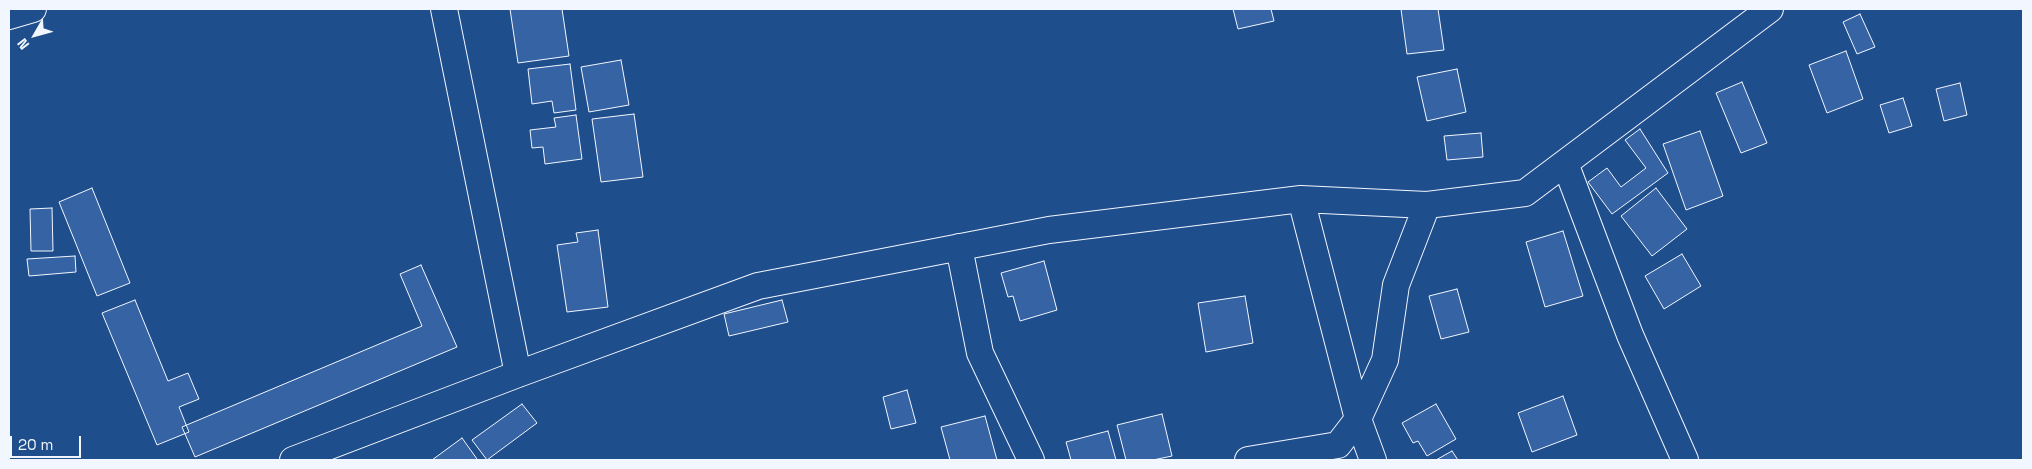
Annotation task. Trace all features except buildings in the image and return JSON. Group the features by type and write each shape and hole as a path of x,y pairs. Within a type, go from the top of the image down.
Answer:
{"street":[{"path":"9,16 32,9"},
{"path":"444,9 518,374"},
{"path":"293,460 518,374 758,286 1049,230 1301,199 1427,205 1525,193 1770,9"},
{"path":"1566,163 1630,335 1685,460"},
{"path":"1301,199 1358,419 1372,460"},
{"path":"1248,460 1338,445 1358,419 1385,360 1396,285 1427,205"},
{"path":"959,248 980,353 1031,460"}]}
